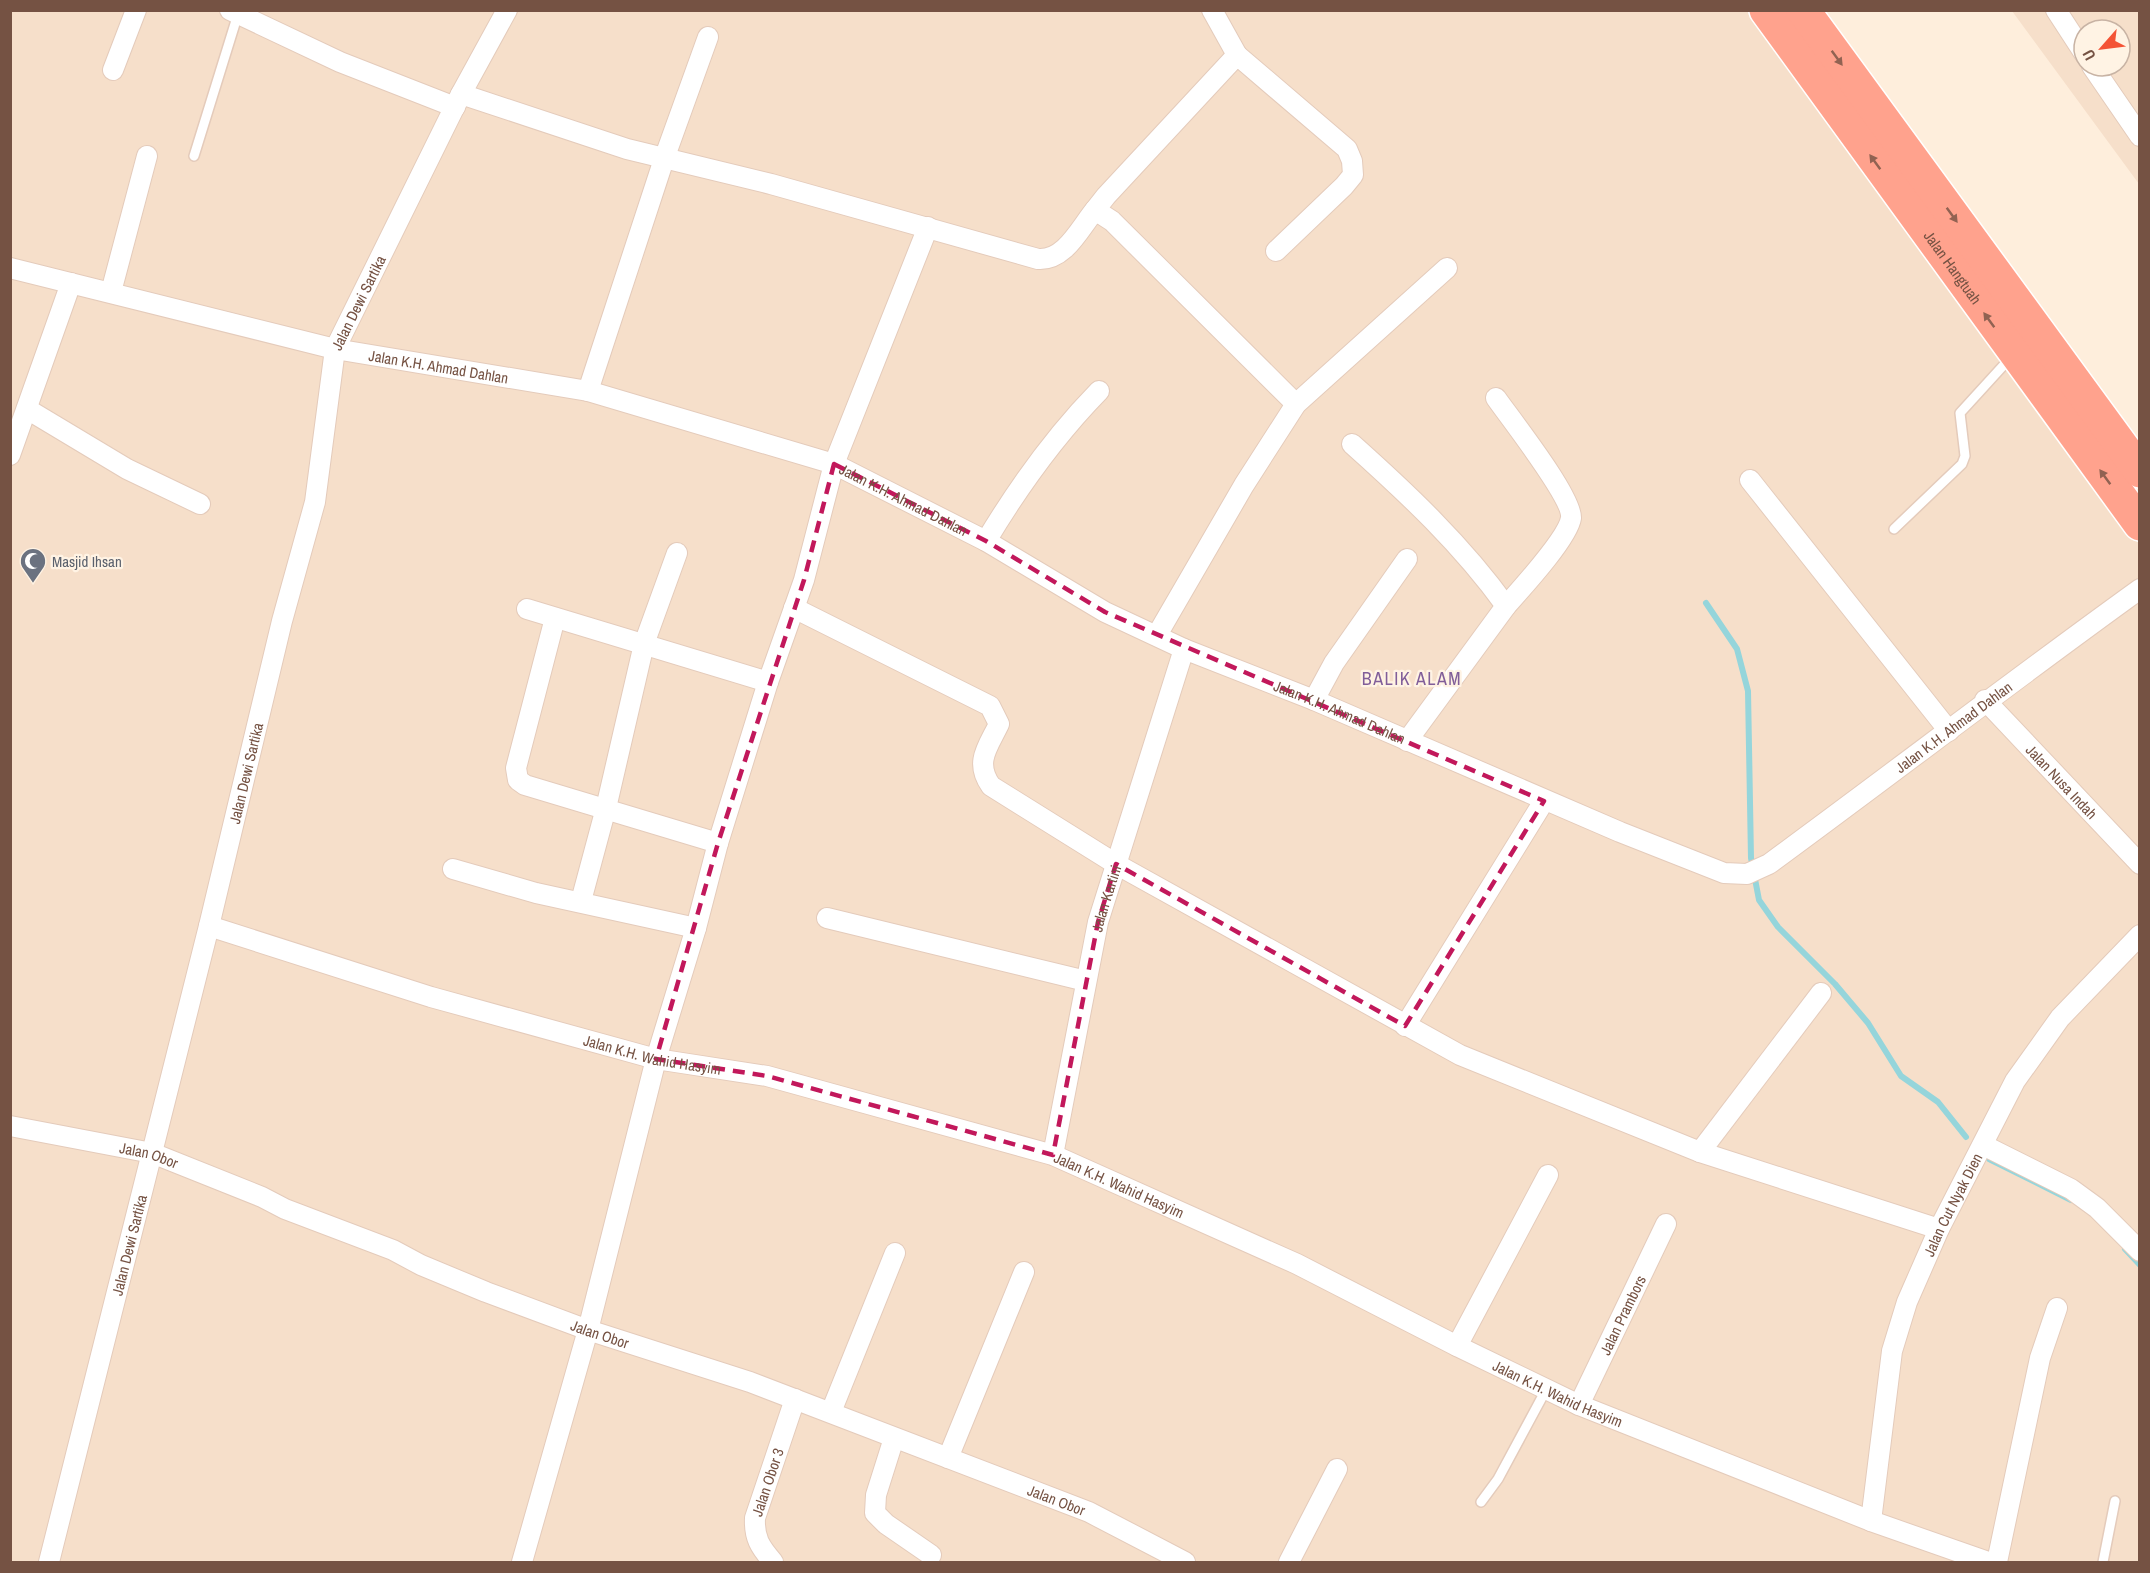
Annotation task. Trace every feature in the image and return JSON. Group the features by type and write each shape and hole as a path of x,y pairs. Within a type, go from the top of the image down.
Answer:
{"highway":[{"name":"Jalan Hangtuah","path":"1766,10 2014,354 2069,402 2139,471"},
{"name":"Jalan Hangtuah","path":"1803,10 2069,402 2139,524"}],"street":[{"path":"112,70 136,10"},
{"name":"Jalan Dewi Sartika","path":"49,1563 209,926 282,621 315,502 335,349 458,100 507,10"},
{"path":"1212,10 1238,55 1347,149 1352,161 1353,175 1344,186 1276,251"},
{"path":"2056,10 2072,35"},
{"path":"234,12 340,62 458,100 627,149 928,227 1044,260 1053,258 1065,249 1106,195 1238,55"},
{"path":"588,391 664,159 708,37"},
{"path":"2100,78 2139,136"},
{"path":"111,292 147,156"},
{"path":"1095,210 1112,220 1296,404"},
{"path":"522,1563 588,1330 656,1059 696,928 718,843 768,682 794,608 834,464 928,227"},
{"name":"Jalan K.H. Ahmad Dahlan","path":"10,268 335,349 588,391 834,464 986,541 1105,612 1184,649 1314,700 1544,801 1724,873 1747,874 1769,864 1949,731 1985,700 2139,589"},
{"path":"1157,635 1244,485 1296,404 1447,268"},
{"path":"10,455 71,284"},
{"path":"986,541 1016,491 1064,427 1100,391"},
{"path":"1407,741 1506,606 1548,555 1569,525 1571,515 1563,494 1496,398"},
{"path":"27,409 127,469 200,504"},
{"path":"1352,444 1422,506 1489,582 1506,606"},
{"path":"1750,480 1949,731"},
{"path":"581,901 606,808 644,644 677,553"},
{"path":"1314,700 1334,663 1407,559"},
{"path":"794,608 990,706 999,724 981,764 984,776 991,786 1116,864 1405,1026 1460,1054 1700,1152 1939,1229"},
{"path":"527,609 768,682"},
{"path":"555,618 516,774 525,785 718,843"},
{"name":"Jalan Kartini","path":"1053,1155 1098,922 1184,649"},
{"name":"Jalan Nusa Indah","path":"1985,700 2139,864"},
{"path":"1405,1026 1544,801"},
{"path":"453,869 536,893 581,901 696,928"},
{"path":"827,918 1086,981"},
{"name":"Jalan K.H. Wahid Hasyim","path":"209,926 431,997 656,1059 767,1076 1053,1155 1297,1264 1579,1405 1871,1521 1988,1563"},
{"name":"Jalan Cut Nyak Dien","path":"1871,1521 1892,1352 1907,1302 1939,1229 2015,1081 2060,1018 2139,935"},
{"path":"1700,1152 1821,993"},
{"name":"Jalan Obor","path":"10,1126 152,1153 262,1197 285,1209 393,1250 421,1265 486,1292 588,1330 831,1412 1089,1512 1185,1563"},
{"path":"1983,1145 2071,1189 2097,1208 2139,1251"},
{"path":"1457,1346 1548,1175"},
{"name":"Jalan Prambors","path":"1579,1405 1666,1224"},
{"path":"831,1412 895,1253"},
{"path":"948,1458 1024,1272"},
{"path":"1997,1563 2040,1358 2057,1308"},
{"name":"Jalan Obor 3","path":"773,1563 755,1554 755,1518 795,1399"},
{"path":"894,1438 876,1495 875,1513 886,1524 931,1555"},
{"path":"1289,1563 1337,1468"}],"lane":[{"path":"194,156 234,12"},
{"path":"1894,529 1962,464 1965,456 1960,413 2014,354"},
{"path":"1481,1502 1498,1479 1547,1388"},
{"path":"2103,1563 2115,1501"}],"highlighted area":[{"path":"834,464 986,541 1105,612 1544,801 1405,1026 1116,864 1098,922 1053,1155 767,1076 656,1059 718,843 804,580"}],"shaded area":[{"path":"11,11 1750,11 2139,544 2139,1562 11,1562"},
{"path":"2012,11 2139,11 2139,184"}],"waterway":[{"path":"1706,603 1737,649 1748,691 1751,858 1759,900 1778,927 1835,984 1868,1023 1901,1076 1938,1102 1966,1137"},
{"path":"1989,1159 2071,1200"},
{"path":"2125,1249 2140,1265"}],"place":[{"name":"Masjid Ihsan","path":"33,584"}],"district":[{"name":"BALIK ALAM","path":"1412,678"}]}
